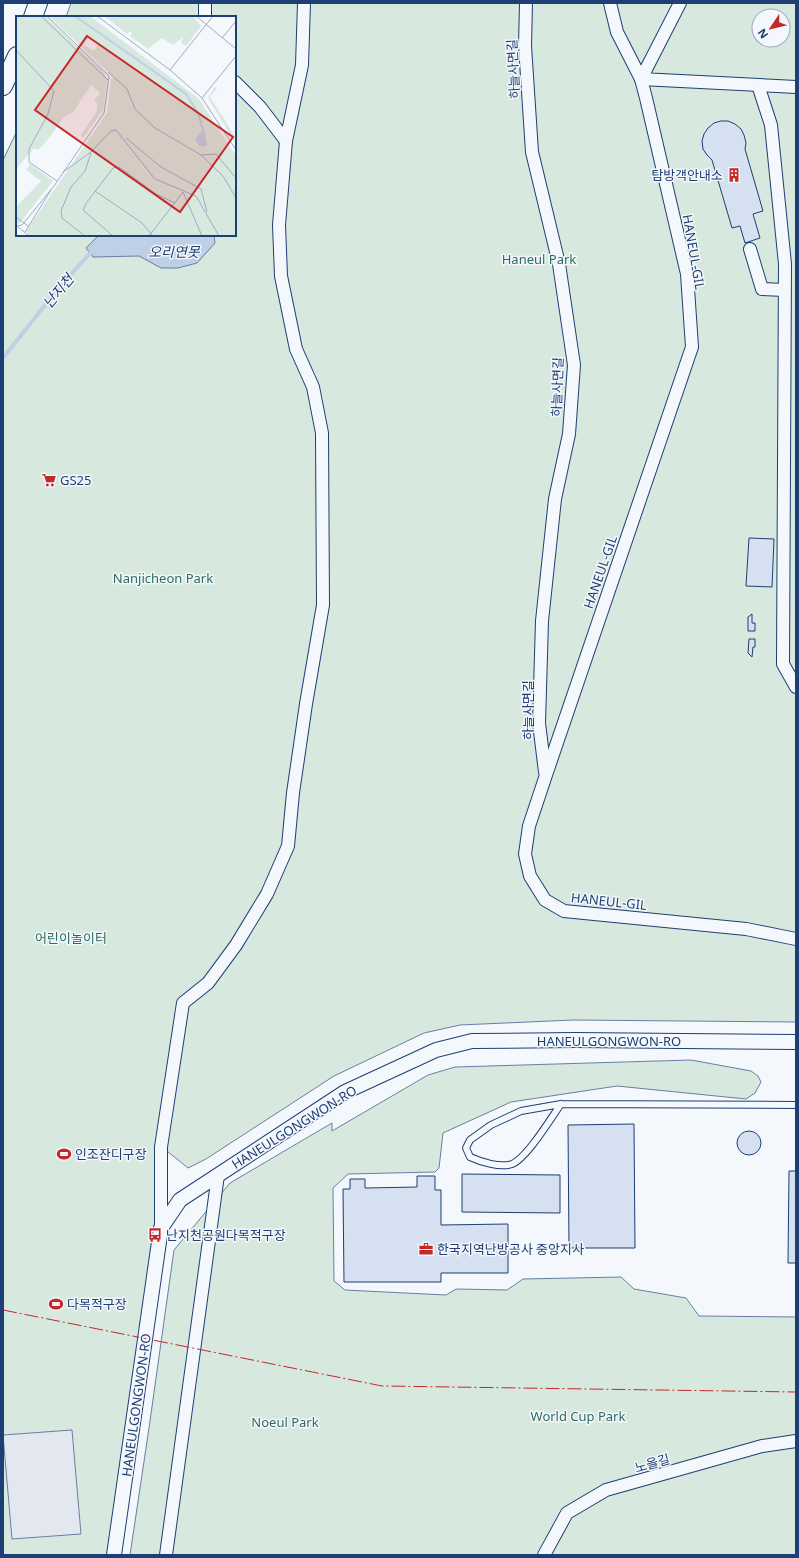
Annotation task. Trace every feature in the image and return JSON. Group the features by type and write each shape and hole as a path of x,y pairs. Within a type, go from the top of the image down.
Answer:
{"main road":[{"path":"33,16 38,3"},
{"path":"3,86 16,58"}],"street":[{"path":"205,3 205,16"},
{"path":"161,1228 161,1147 183,1003 208,983 236,945 267,894 288,846 293,793 323,605 322,433 313,387 296,349 281,276 279,225 286,141 302,65 304,3"},
{"name":"하늘사면길","path":"526,3 525,46 532,152 559,264 574,365 569,434 555,499 542,621 539,722 546,775"},
{"name":"HANEUL-GIL","path":"610,3 617,32 641,79 687,274 692,347 529,826 525,854 530,876 545,900 564,910 746,929 796,939"},
{"path":"680,3 641,79 796,87"},
{"path":"236,83 260,107 286,141"},
{"path":"758,86 771,125 785,264 783,664 796,686"},
{"path":"750,248 762,289 784,290"},
{"name":"HANEULGONGWON-RO","path":"114,1555 161,1228 180,1200 345,1092 436,1050 472,1041 575,1040 796,1042"},
{"path":"166,1555 218,1175"},
{"name":"노을길","path":"544,1555 567,1513 606,1490 762,1446 796,1442"}],"lane":[{"path":"561,1104 522,1159 511,1164 499,1164 480,1162 470,1157 466,1148 470,1140 491,1125 521,1111 561,1104 796,1105"}],"green space":[{"name":"Haneul Park","path":"71,3 796,3 796,1022 573,1020 460,1025 424,1033 334,1076 206,1159 188,1168 162,1147 161,1228 114,1555 3,1555 3,160 16,133 16,236 236,236 236,16 66,16"},
{"name":"World Cup Park","path":"691,1060 751,1071 758,1076 761,1082 755,1093 746,1099 617,1086 511,1102 443,1133 439,1168 435,1172 348,1174 333,1188 334,1281 345,1290 446,1295 456,1289 507,1290 523,1279 621,1277 634,1289 686,1298 699,1316 796,1317 796,1555 130,1555 174,1250 230,1183 332,1123 332,1131 428,1075 455,1067"}],"shaded area":[{"path":"72,1430 81,1534 12,1539 3,1435"}],"water":[{"name":"오리연못","path":"98,236 214,236 215,243 197,263 178,268 161,268 139,256 93,257 86,248"}],"building":[{"name":"탐방객안내소","path":"728,121 735,124 741,129 744,135 746,143 745,149 763,211 753,214 760,238 745,243 740,226 732,228 712,160 703,149 702,141 704,134 714,123"},
{"path":"749,538 774,539 772,587 746,586"},
{"path":"752,614 752,623 755,623 755,631 748,631 748,617"},
{"path":"749,639 755,639 755,647 753,647 752,657 748,653"},
{"name":"한국지역난방공사 중앙지사","path":"634,1124 635,1248 569,1248 568,1125"},
{"path":"749,1131 757,1135 761,1143 757,1151 749,1155 741,1151 737,1143 741,1135"},
{"path":"789,1171 796,1171 796,1263 788,1263"},
{"name":"한국지역난방공사 중앙지사","path":"462,1174 560,1175 560,1213 462,1212"},
{"name":"한국지역난방공사 중앙지사","path":"417,1176 435,1176 435,1190 441,1190 441,1225 508,1224 508,1273 441,1273 441,1282 344,1282 343,1189 350,1189 350,1179 365,1179 365,1188 417,1187"}],"waterway":[{"name":"난지천","path":"3,358 53,295 93,251"}],"power":[{"path":"3,1310 382,1386 796,1392"}],"place":[{"name":"탐방객안내소","path":"734,175"},
{"name":"GS25","path":"49,480"},
{"name":"인조잔디구장","path":"64,1154"},
{"name":"난지천공원다목적구장","path":"155,1235"},
{"name":"한국지역난방공사 중앙지사","path":"426,1249"},
{"name":"다목적구장","path":"56,1304"}],"park label":[{"name":"Nanjicheon Park","path":"163,578"},
{"name":"어린이놀이터","path":"71,938"},
{"name":"Noeul Park","path":"285,1422"}]}
